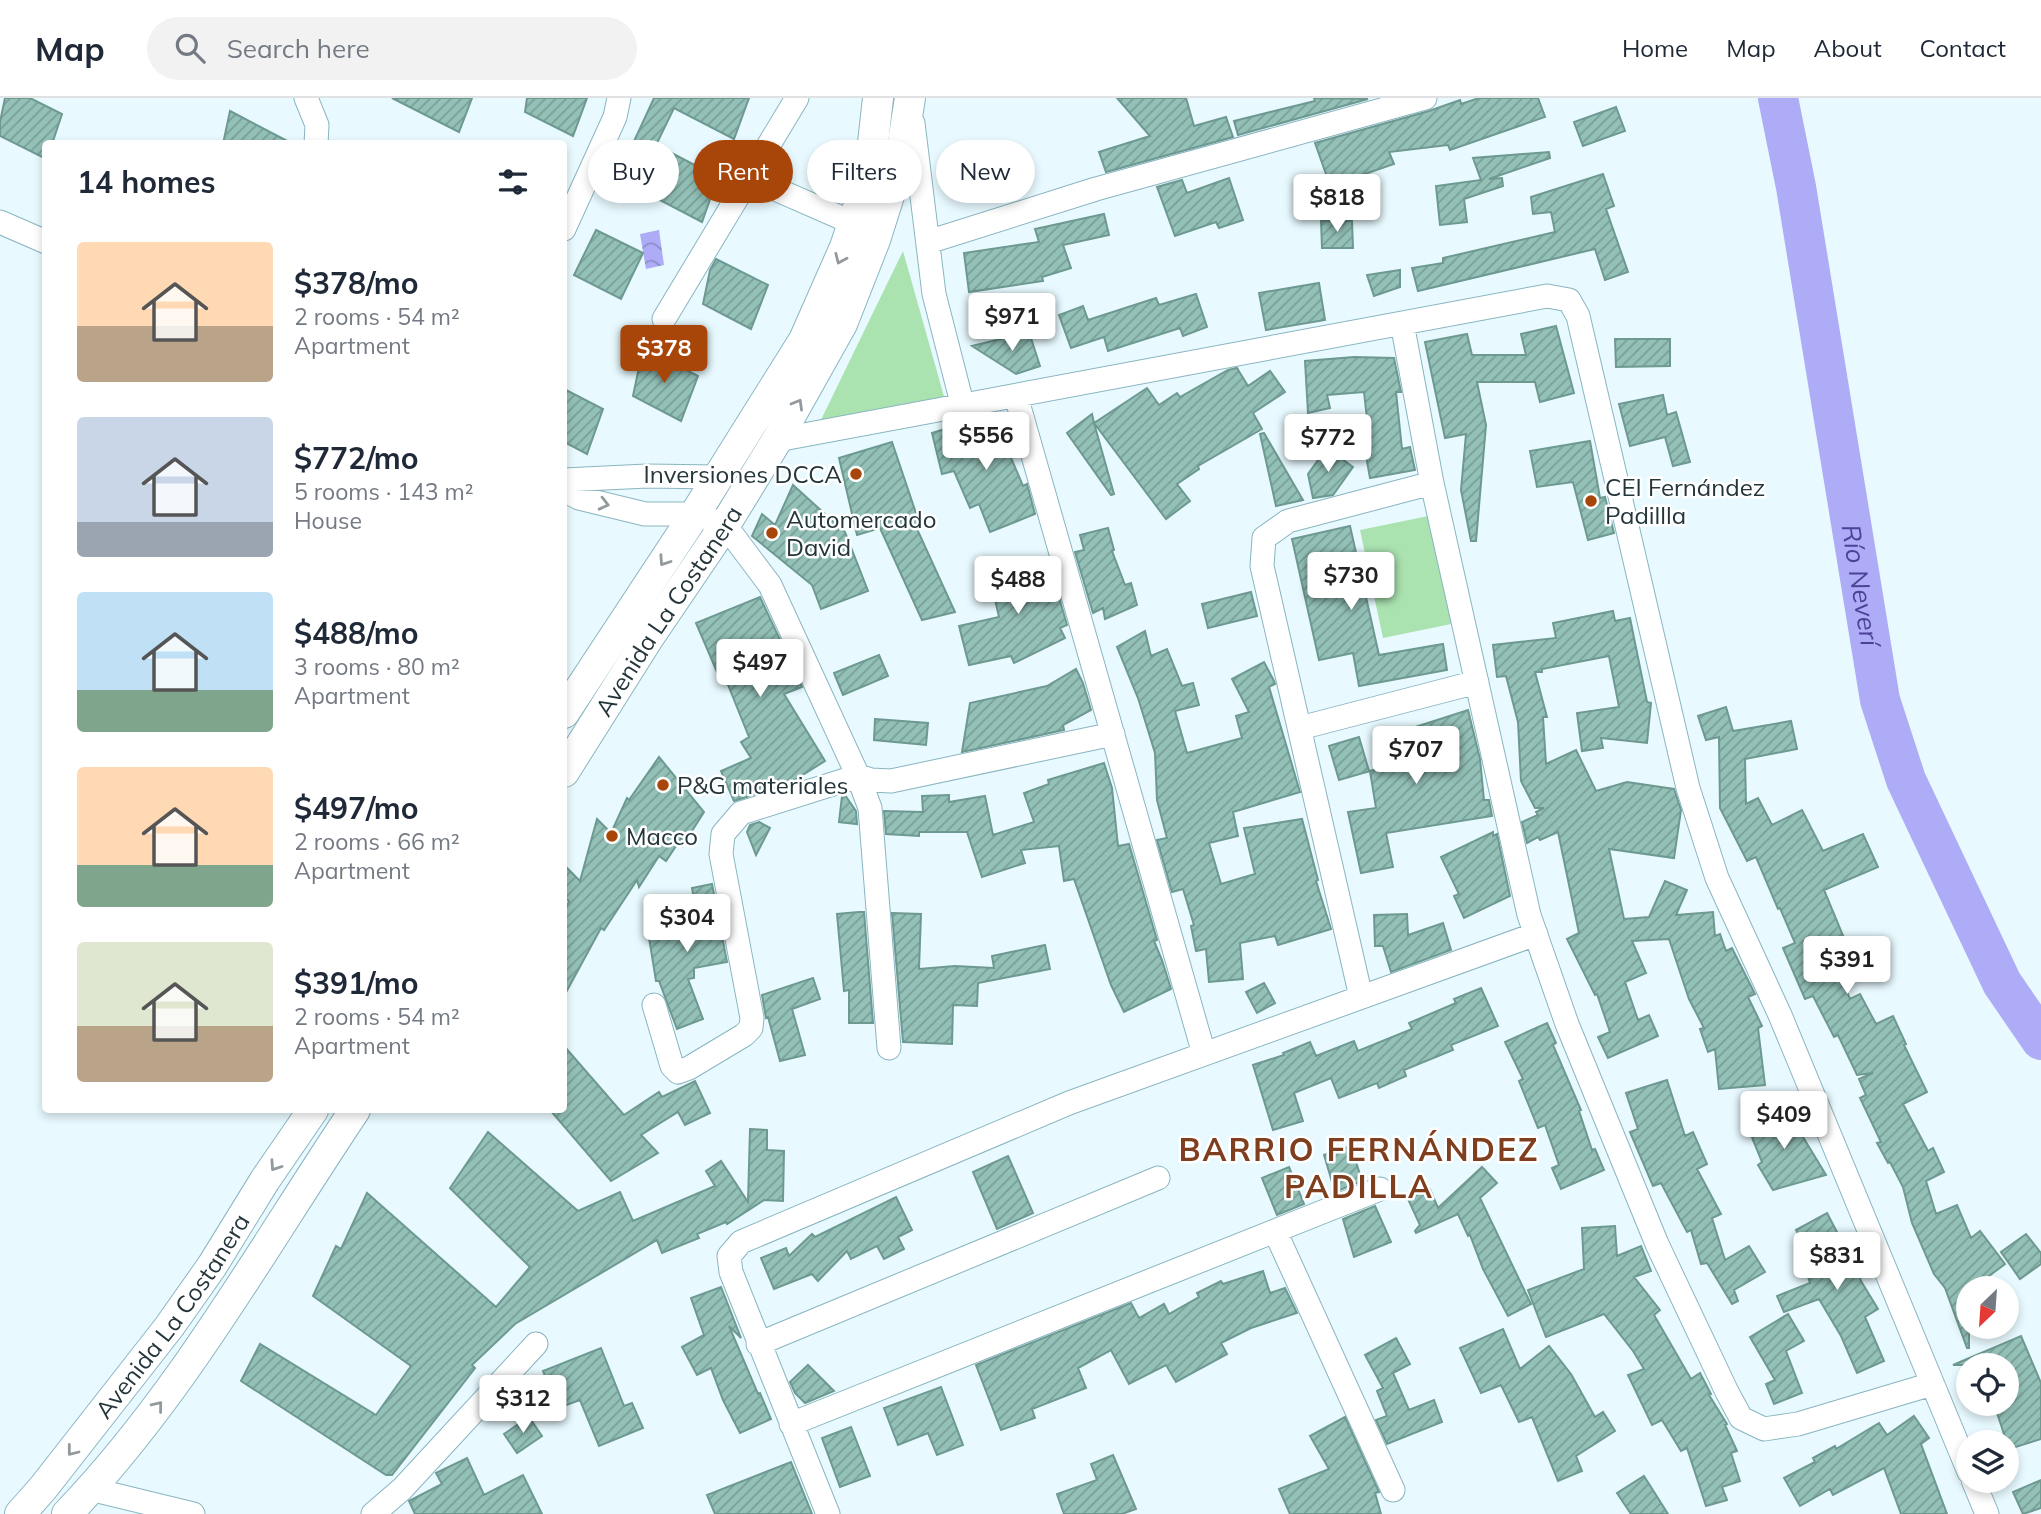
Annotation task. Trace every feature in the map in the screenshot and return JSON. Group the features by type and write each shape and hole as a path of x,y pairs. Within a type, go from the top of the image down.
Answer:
{"street":[{"path":"306,98 317,125 316,140"},
{"path":"567,222 615,117 619,98"},
{"path":"771,140 797,98"},
{"name":"Avenida La Costanera","path":"567,708 695,514 804,340 853,223 872,152 878,98"},
{"path":"910,98 934,294 963,407"},
{"name":"Avenida La Costanera","path":"567,767 649,637 725,525 777,440 842,324 859,283 900,161 910,98"},
{"path":"928,242 1096,189 1425,98"},
{"path":"793,197 853,223"},
{"path":"664,319 733,203"},
{"path":"0,222 42,240"},
{"path":"777,440 1547,296 1569,300 1578,316 1688,788 1717,878 1780,1015 1956,1441"},
{"path":"1402,323 1432,483 1529,915 1567,1024 1657,1244 1741,1418 1764,1429 1798,1424 1932,1384"},
{"path":"1016,396 1204,1054"},
{"path":"567,480 647,476 718,477"},
{"path":"1361,997 1262,566 1264,538 1288,521 1432,483"},
{"path":"567,492 579,498 645,514 695,514 725,525 770,585 858,776 870,808 890,1048"},
{"path":"1300,728 1476,682"},
{"path":"654,1005 672,1066 678,1072 744,1035 751,1028 752,1018 721,854 723,834 741,813 858,776 891,781 1113,734"},
{"path":"828,1514 731,1272 729,1256 741,1242 1069,1103 1535,934"},
{"name":"Avenida La Costanera","path":"20,1514 169,1327 212,1266 311,1113"},
{"name":"Avenida La Costanera","path":"67,1514 160,1404 199,1352 353,1113"},
{"path":"758,1344 1158,1178"},
{"path":"791,1424 1380,1189"},
{"path":"1275,1231 1393,1490"},
{"path":"373,1514 402,1489 536,1345"},
{"path":"90,1489 193,1514"},
{"path":"1978,1493 1987,1514"}],"green space":[{"path":"903,251 945,400 818,426"},
{"path":"1433,515 1456,623 1383,638 1360,530"}],"water":[{"path":"659,230 664,265 646,269 640,234"}],"building":[{"path":"5,98 30,98 62,114 53,140 42,140 42,157 0,136"},
{"path":"392,98 472,98 459,132"},
{"path":"527,98 587,98 573,136 525,112"},
{"path":"654,98 749,98 734,139 674,108 658,140 635,140"},
{"path":"1117,98 1186,98 1194,126 1226,117 1233,137 1106,172 1099,152 1150,136"},
{"path":"1314,98 1368,99 1238,135 1234,121 1315,101"},
{"path":"1479,98 1538,98 1545,117 1450,150 1448,145 1389,152 1394,164 1359,176 1361,181 1332,191 1315,143 1460,100 1461,104"},
{"path":"1616,107 1625,131 1583,146 1574,122"},
{"path":"230,111 285,140 224,140"},
{"path":"1549,152 1550,158 1489,179 1502,178 1503,186 1464,199 1467,222 1440,225 1436,186 1481,180 1473,158"},
{"path":"679,157 693,164 693,203 709,203 702,222 666,203 679,203"},
{"path":"1603,174 1614,206 1606,209 1628,272 1605,280 1595,249 1418,291 1412,268 1443,263 1443,258 1555,232 1551,212 1533,214 1531,197"},
{"path":"1229,178 1243,220 1219,228 1216,222 1175,236 1157,187 1182,180 1187,193"},
{"path":"1104,214 1109,235 1063,245 1071,268 1042,277 1043,281 969,292 964,253 1039,242 1035,229"},
{"path":"1321,221 1352,221 1353,248 1322,248"},
{"path":"596,230 643,253 621,299 574,275"},
{"path":"716,259 768,285 751,329 703,304 710,270"},
{"path":"1400,270 1400,287 1374,296 1367,275"},
{"path":"1319,283 1325,320 1266,330 1259,293"},
{"path":"1196,294 1207,327 1183,336 1180,328 1108,351 1104,337 1071,348 1059,315 1083,306 1088,320 1156,298 1159,305"},
{"path":"1556,326 1574,393 1540,402 1535,382 1477,382 1486,425 1476,541 1471,541 1461,490 1466,434 1445,438 1425,342 1467,334 1472,355 1526,355 1521,334"},
{"path":"1029,332 1040,366 1016,374 972,346"},
{"path":"1615,339 1670,339 1670,366 1616,367"},
{"path":"643,348 698,376 681,421 633,396"},
{"path":"1354,357 1394,358 1401,392 1396,392 1402,449 1410,447 1415,470 1370,478 1366,456 1371,455 1364,392 1327,395 1330,408 1308,413 1305,361"},
{"path":"1237,368 1248,386 1270,371 1285,392 1253,413 1262,429 1198,466 1199,469 1177,484 1190,501 1166,519 1094,423 1147,388 1159,405 1177,393 1180,397 1228,370"},
{"path":"567,391 603,409 587,454 567,444"},
{"path":"1663,395 1667,415 1676,412 1690,462 1673,466 1665,437 1630,446 1619,404"},
{"path":"1092,414 1114,494 1111,495 1067,433"},
{"path":"1007,417 1017,450 1009,453 1023,486 1027,484 1035,514 990,532 979,504 970,508 954,471 942,474 932,433 955,426 960,436"},
{"path":"1264,433 1303,500 1276,506 1260,434"},
{"path":"1590,441 1600,498 1605,497 1614,533 1588,540 1573,482 1537,487 1530,451"},
{"path":"892,442 921,528 917,529 955,612 922,620 880,528 857,535 839,458"},
{"path":"1327,448 1353,467 1333,495 1313,498 1308,474"},
{"path":"793,485 845,532 868,591 821,609 812,585 752,536 762,514 775,525"},
{"path":"1350,526 1379,655 1443,644 1447,670 1359,686 1353,653 1319,660 1292,539"},
{"path":"1108,528 1114,550 1112,551 1125,585 1131,583 1137,605 1105,619 1103,608 1093,613 1075,552 1084,550 1080,535"},
{"path":"1048,559 1067,625 1060,628 1065,638 1014,663 1011,656 969,665 959,626 999,617 989,573"},
{"path":"1251,592 1257,616 1208,628 1202,604"},
{"path":"760,597 802,687 784,694 825,761 788,784 734,801 721,771 751,758 741,742 749,737 722,670 717,672 696,623"},
{"path":"1613,611 1615,621 1630,618 1647,702 1651,703 1647,743 1601,738 1603,748 1582,751 1577,713 1619,707 1609,656 1542,669 1542,672 1535,672 1547,717 1543,717 1546,764 1576,750 1596,791 1627,782 1674,789 1681,810 1674,858 1609,849 1624,919 1649,917 1665,881 1687,890 1676,915 1713,912 1715,936 1720,934 1726,951 1732,948 1755,994 1748,997 1762,1026 1758,1028 1765,1085 1719,1089 1715,1049 1708,1052 1700,1029 1704,1028 1689,999 1669,939 1632,941 1646,973 1625,982 1638,1020 1649,1015 1658,1036 1608,1058 1598,1037 1610,1032 1597,994 1595,995 1567,939 1579,933 1558,832 1527,843 1522,822 1538,815 1536,812 1544,808 1535,808 1521,781 1518,722 1506,676 1497,677 1493,645 1556,638 1553,623"},
{"path":"1145,631 1151,656 1167,649 1182,686 1193,683 1199,705 1175,711 1187,753 1242,738 1236,716 1249,712 1232,679 1264,662 1275,684 1269,687 1300,792 1233,812 1238,836 1209,843 1221,884 1255,874 1244,828 1302,819 1318,880 1316,881 1331,929 1278,945 1275,936 1240,943 1243,979 1209,982 1206,949 1196,951 1191,926 1194,925 1183,889 1172,892 1157,840 1167,838 1157,800 1155,753 1138,698 1117,647"},
{"path":"879,655 888,676 843,695 834,673"},
{"path":"1076,669 1091,710 1063,725 1064,730 962,752 970,703 1047,686"},
{"path":"1726,707 1733,731 1791,721 1797,749 1745,759 1746,804 1758,798 1772,825 1802,810 1823,851 1863,834 1878,867 1824,890 1844,938 1827,945 1850,999 1860,994 1876,1024 1893,1016 1927,1092 1903,1104 1928,1151 1933,1148 1944,1172 1926,1181 1936,1214 1957,1205 1971,1238 1980,1231 2005,1264 1989,1276 1956,1276 1956,1318 1945,1288 1934,1274 1912,1223 1903,1187 1877,1143 1881,1142 1860,1098 1866,1095 1859,1079 1873,1073 1857,1075 1838,1035 1834,1037 1813,996 1805,999 1783,948 1795,943 1780,908 1778,909 1756,857 1747,861 1720,808 1719,737 1706,740 1698,716"},
{"path":"1468,710 1480,759 1484,800 1489,800 1492,816 1386,833 1393,867 1361,873 1348,812 1376,808 1370,771 1339,780 1329,746 1359,737 1369,771 1407,763 1397,733"},
{"path":"875,719 928,723 926,745 874,740"},
{"path":"659,757 704,812 683,845 682,837 666,861 659,856 639,887 637,880 604,930 601,928 567,990 567,868 580,881 597,819 611,833 627,798 629,800"},
{"path":"1104,763 1112,788 1118,846 1129,844 1157,940 1154,941 1171,989 1124,1012 1111,985 1074,879 1064,881 1059,846 1021,850 1025,863 982,877 967,832 919,832 919,836 886,834 884,811 923,812 922,796 949,795 949,802 985,796 993,835 1034,822 1024,793 1049,784 1048,780"},
{"path":"845,795 856,811 857,824 839,822 842,796"},
{"path":"759,822 770,828 756,855 747,832 750,825"},
{"path":"1493,832 1493,836 1497,834 1510,896 1464,918 1454,896 1459,894 1441,857"},
{"path":"712,884 727,962 694,968 694,978 688,979 703,1019 677,1029 659,981 656,981 647,925 697,915 692,888"},
{"path":"864,912 873,1023 849,1023 849,990 844,991 837,914"},
{"path":"892,913 921,914 919,969 955,966 994,968 992,956 1045,945 1050,969 978,983 977,1006 953,1005 952,1044 903,1042"},
{"path":"1407,914 1408,935 1443,923 1451,950 1391,972 1383,946 1375,946 1374,915"},
{"path":"813,978 820,999 792,1009 805,1055 780,1061 768,1017 766,1018 762,995"},
{"path":"1264,983 1275,1003 1257,1013 1246,992"},
{"path":"1481,988 1498,1026 1451,1045 1453,1050 1404,1070 1406,1076 1379,1088 1377,1083 1339,1098 1331,1078 1294,1093 1303,1121 1273,1130 1253,1065 1284,1055 1283,1053 1310,1042 1316,1056 1354,1041 1358,1051 1412,1029 1409,1023 1456,1003 1454,999"},
{"path":"1547,1023 1556,1043 1553,1045 1581,1110 1579,1111 1592,1150 1595,1149 1604,1170 1561,1189 1552,1168 1559,1165 1545,1125 1538,1128 1519,1081 1523,1079 1505,1042"},
{"path":"567,1049 624,1115 659,1092 662,1097 695,1081 710,1113 685,1125 678,1112 641,1135 658,1153 611,1181 553,1113 567,1113"},
{"path":"1667,1080 1685,1136 1693,1132 1707,1164 1697,1169 1721,1214 1712,1218 1725,1260 1749,1246 1765,1272 1734,1290 1738,1301 1732,1304 1707,1263 1701,1264 1691,1230 1687,1232 1661,1183 1653,1186 1630,1132 1638,1129 1626,1093"},
{"path":"1790,1108 1800,1132 1826,1175 1773,1190 1758,1165 1762,1162 1747,1125"},
{"path":"750,1129 767,1130 767,1150 784,1151 783,1201 764,1200 727,1224 726,1222 697,1234 699,1238 662,1253 657,1240 515,1324 472,1365 475,1368 392,1475 386,1475 241,1381 260,1344 376,1415 411,1366 313,1296 336,1246 341,1249 367,1193 496,1307 530,1267 450,1188 488,1132 578,1211 620,1192 633,1221 715,1186 706,1171 721,1161 748,1202"},
{"path":"1351,1146 1362,1181 1335,1192 1324,1155"},
{"path":"1008,1156 1033,1213 997,1229 973,1172"},
{"path":"1289,1167 1304,1204 1277,1215 1262,1178"},
{"path":"1482,1167 1497,1183 1480,1198 1531,1304 1508,1316 1458,1214 1416,1233 1420,1225 1408,1199 1430,1189 1438,1208"},
{"path":"896,1197 912,1230 898,1237 904,1249 884,1259 877,1246 851,1259 847,1251 818,1281 812,1274 774,1289 761,1258 786,1248 789,1256 812,1234 815,1237"},
{"path":"1375,1206 1391,1242 1354,1257 1343,1219"},
{"path":"1827,1213 1850,1257 1853,1257 1861,1281 1878,1309 1865,1317 1884,1361 1857,1373 1841,1336 1819,1299 1784,1312 1777,1296 1810,1283 1806,1270 1816,1267 1796,1230"},
{"path":"1615,1226 1617,1256 1641,1246 1651,1271 1634,1277 1660,1310 1654,1315 1691,1379 1700,1373 1711,1394 1709,1395 1727,1424 1725,1425 1737,1451 1731,1453 1740,1481 1722,1487 1727,1500 1706,1506 1687,1448 1681,1451 1662,1420 1652,1425 1628,1375 1644,1369 1604,1314 1546,1337 1528,1290 1584,1269 1582,1228"},
{"path":"2026,1234 2041,1253 2041,1264 2020,1279 2001,1252"},
{"path":"1263,1271 1270,1293 1285,1288 1297,1313 1251,1328 1221,1343 1227,1354 1176,1382 1166,1365 1129,1384 1111,1350 1078,1368 1086,1388 1032,1409 1035,1418 1001,1430 976,1365 1131,1303 1139,1318 1164,1304 1169,1314 1199,1297 1197,1293 1221,1281 1223,1284"},
{"path":"721,1287 741,1338 729,1326 771,1419 740,1433 711,1368 697,1375 682,1347 704,1335 691,1298"},
{"path":"1788,1314 1804,1341 1786,1351 1802,1393 1774,1404 1766,1384 1775,1380 1750,1337"},
{"path":"1503,1329 1520,1369 1549,1346 1571,1374 1595,1417 1603,1412 1615,1431 1576,1456 1582,1471 1558,1481 1532,1417 1519,1422 1501,1385 1481,1393 1460,1348"},
{"path":"2020,1336 2041,1383 2041,1439 2019,1446 2019,1430 2003,1430 1998,1416 2019,1416 2019,1353 1981,1353 2020,1339"},
{"path":"1396,1338 1410,1364 1393,1373 1409,1410 1434,1400 1442,1422 1387,1444 1376,1420 1387,1416 1377,1391 1383,1388 1365,1355"},
{"path":"1964,1339 1969,1339 1967,1348"},
{"path":"601,1348 624,1406 632,1403 643,1428 599,1446 580,1400 558,1408 543,1371"},
{"path":"808,1365 834,1391 805,1403 795,1393 790,1382"},
{"path":"941,1387 963,1445 937,1455 928,1433 898,1445 884,1408"},
{"path":"1914,1416 1929,1438 1921,1444 1947,1514 1901,1514 1884,1468 1833,1495 1830,1489 1800,1506 1784,1478 1815,1462 1813,1458 1835,1446 1836,1449 1879,1423 1887,1435"},
{"path":"529,1417 542,1436 517,1453 504,1434"},
{"path":"1345,1417 1379,1492 1375,1493 1381,1514 1290,1514 1279,1489 1329,1469 1310,1436"},
{"path":"851,1427 870,1476 840,1487 822,1438"},
{"path":"1113,1455 1136,1509 1122,1514 1064,1514 1057,1494 1097,1480 1091,1464"},
{"path":"467,1458 484,1495 523,1475 542,1514 415,1514 409,1501 442,1484 436,1473"},
{"path":"791,1462 812,1514 715,1514 707,1495"},
{"path":"1644,1476 1668,1514 1631,1514 1617,1493"},
{"path":"2041,1480 2041,1508 2023,1514 2013,1493 2019,1493 2019,1489"}],"waterway":[{"name":"Río Neverí","path":"1778,98 1796,187 1880,700 1906,780 2002,983 2041,1040"}],"place":[{"name":"Inversiones DCCA","path":"856,474"},
{"name":"CEI Fernández Padillla","path":"1591,501"},
{"name":"Automercado David","path":"772,533"},
{"name":"P&G materiales","path":"663,785"},
{"name":"Macco","path":"612,836"}],"district":[{"name":"BARRIO FERNÁNDEZ PADILLA","path":"1359,1168"}]}
